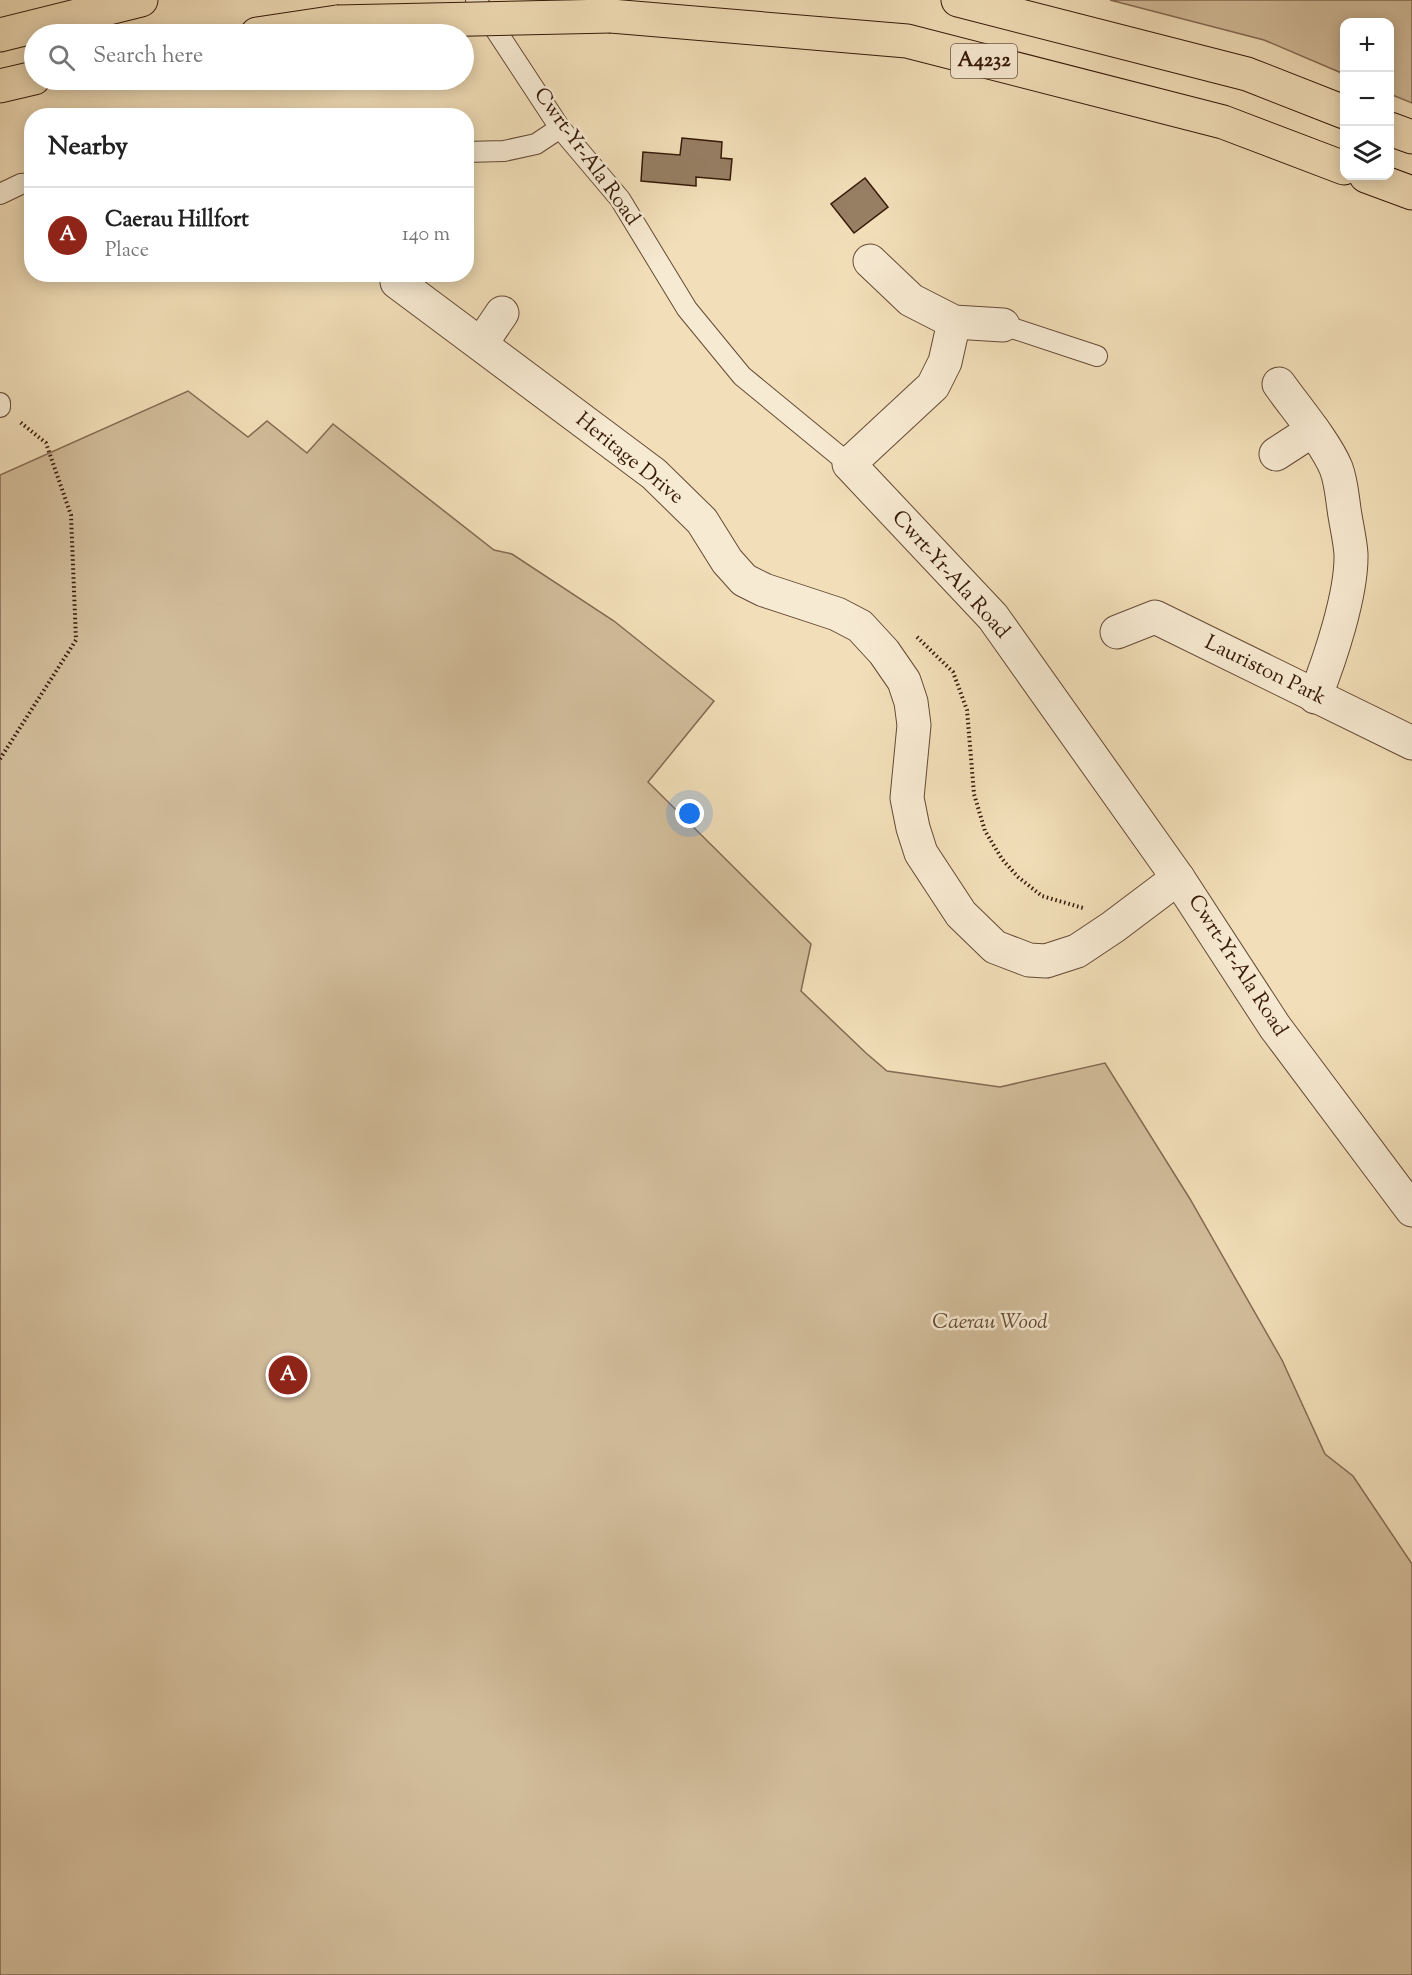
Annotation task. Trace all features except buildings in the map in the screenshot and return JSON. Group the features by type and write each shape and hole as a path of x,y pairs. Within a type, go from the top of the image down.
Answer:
{"main road":[{"path":"44,24 141,0"},
{"name":"A4232","path":"958,0 1247,74 1340,110"},
{"name":"A4232","path":"324,24 611,16 907,41 1223,122 1340,166"},
{"path":"0,35 24,29"},
{"path":"0,86 24,80"},
{"path":"1394,131 1412,137"},
{"path":"1377,180 1412,193"}],"street":[{"path":"870,261 911,300 954,322 1003,326"},
{"name":"Heritage Drive","path":"397,282 654,474 702,521 727,561 744,580 764,590 837,614 860,626 884,652 904,681 911,702 914,725 907,798 921,854 961,914 995,947 1029,960 1047,961 1077,951 1178,878"},
{"path":"481,344 502,313"},
{"path":"849,464 933,386 945,362 954,322"},
{"path":"1279,384 1313,430 1335,467 1341,485 1351,552 1351,566 1342,612 1316,697"},
{"path":"1276,454 1313,430"},
{"name":"Cwrt-Yr-Ala Road","path":"849,464 993,617 1178,878 1275,1027 1412,1210"},
{"name":"Lauriston Park","path":"1117,632 1155,617 1412,743"}],"lane":[{"name":"Cwrt-Yr-Ala Road","path":"476,0 560,128 620,199 687,309 742,376 849,464"},
{"path":"474,152 504,151 536,144 560,128"},
{"path":"0,194 24,184"},
{"path":"1003,326 1097,356"}],"path":[{"path":"0,406 46,443 71,515 76,640 0,759"},
{"path":"914,634 953,672 967,710 974,794 985,831 1002,859 1018,877 1042,896 1094,911 1113,927"}],"green space":[{"path":"1110,0 1412,0 1412,103 1394,96 1394,18 1340,18 1340,72 1264,40"},
{"name":"Caerau Wood","path":"188,391 248,437 267,421 307,453 333,424 494,550 512,554 614,621 714,701 648,782 811,944 801,991 887,1071 1000,1087 1105,1063 1190,1199 1282,1360 1325,1454 1353,1476 1412,1564 1412,1975 0,1975 0,475"}],"place":[{"name":"Caerau Hillfort","path":"288,1375"}]}
